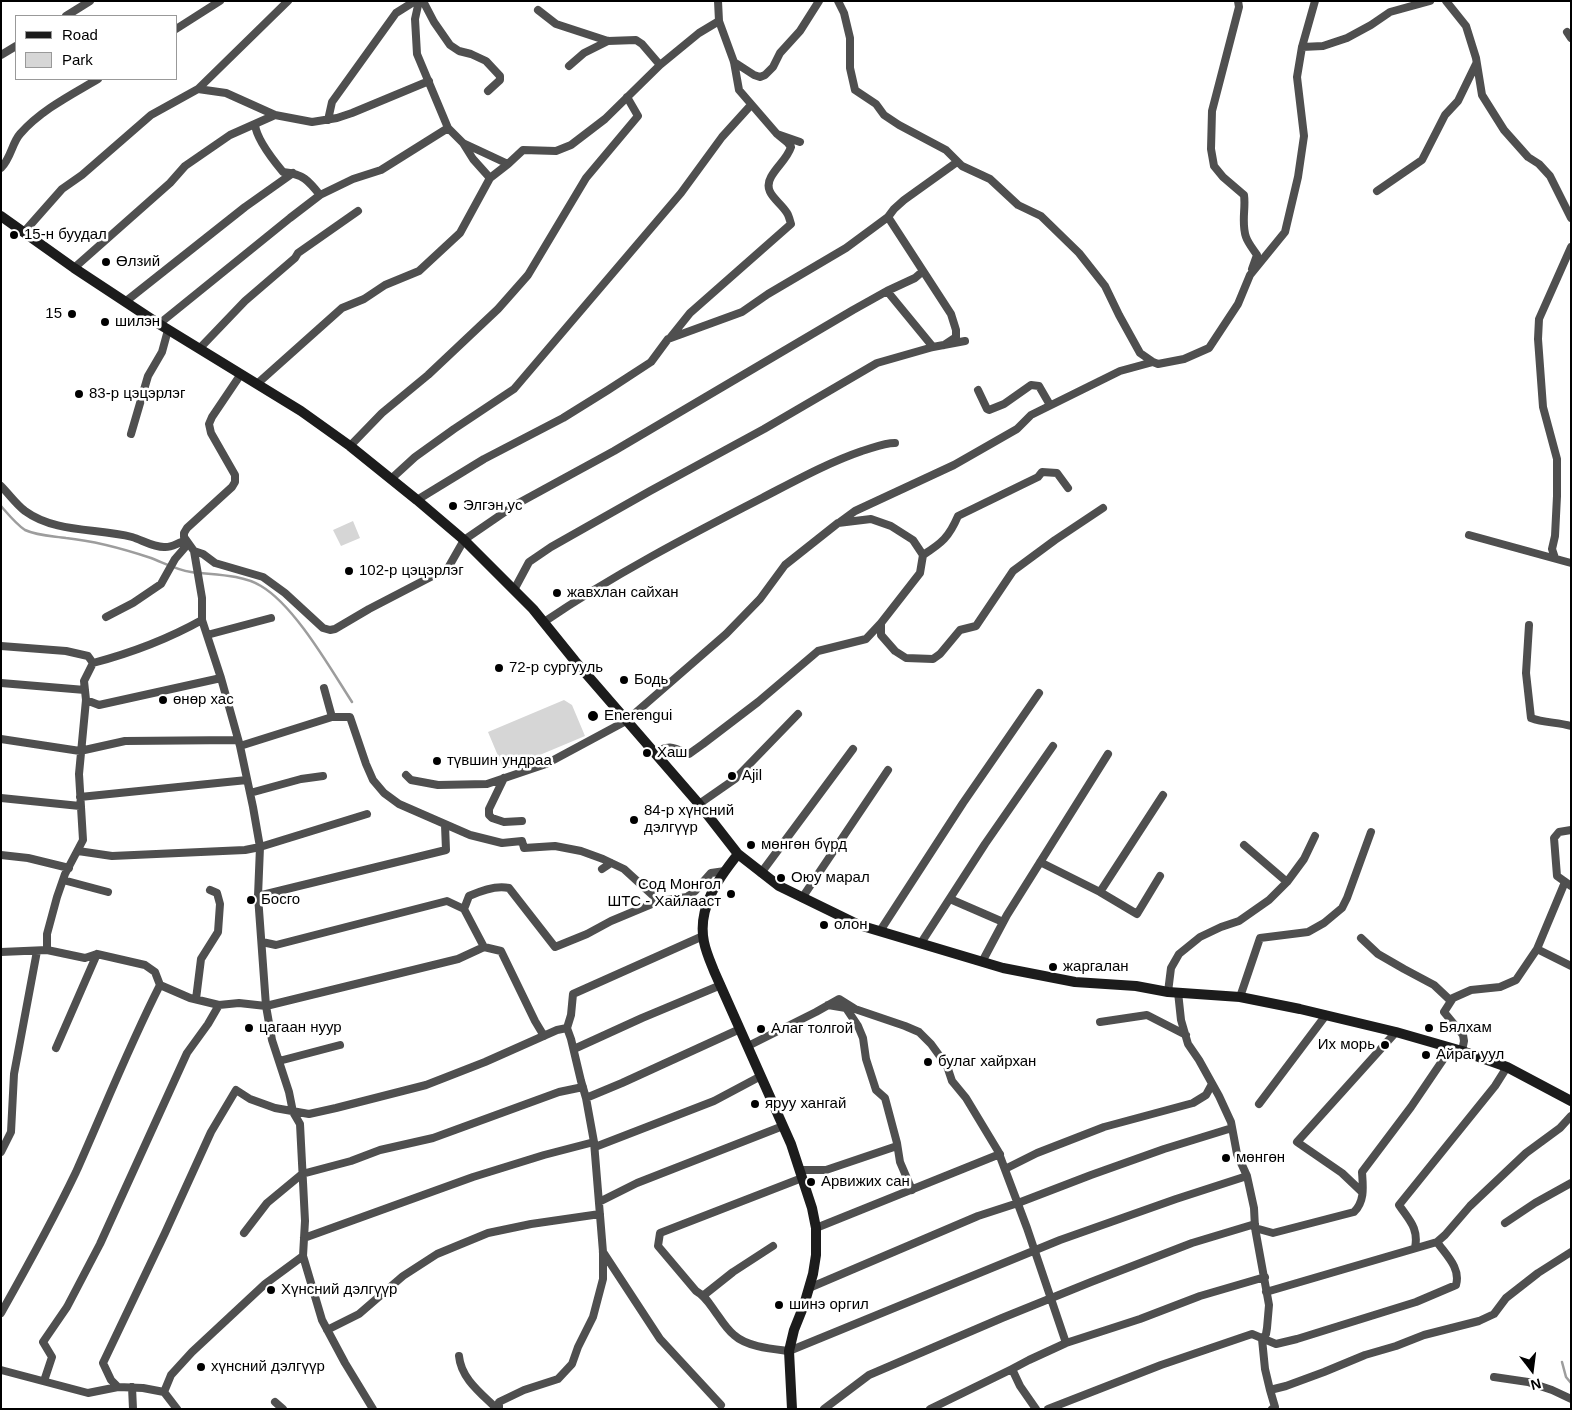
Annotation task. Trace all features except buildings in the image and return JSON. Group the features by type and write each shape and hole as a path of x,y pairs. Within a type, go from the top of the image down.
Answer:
{"main road":[{"path":"1,216 125,302 301,411 350,446 464,540 544,622 626,721 699,804 738,854 779,886 859,925 1003,968 1075,982 1136,986 1173,992 1240,997 1396,1032 1462,1051 1507,1067 1571,1101"},
{"path":"738,854 716,884 707,903 703,921 703,936 706,951 783,1126 801,1174 816,1228 816,1255 813,1274 789,1351 792,1409"}],"street":[{"path":"68,15 90,1"},
{"path":"178,28 220,1"},
{"path":"24,232 62,189 82,175 151,115 198,89 288,1"},
{"path":"328,120 332,102 396,13 415,1"},
{"path":"419,1 415,19 418,54 428,81 448,128 463,143 473,159 490,178"},
{"path":"423,1 434,22 450,44 459,51 472,54 486,61 500,76 500,80 488,91"},
{"path":"417,500 484,459 563,418 651,362 690,313 792,224 787,213 771,194 768,185 770,177 788,156 791,148 739,90 734,62 719,21 718,1"},
{"path":"734,62 754,75 765,75 780,53 800,31 820,1"},
{"path":"838,1 844,13 850,38 850,68 855,90 876,104 884,115 946,150 962,166 990,179 1018,205 1041,216 1079,253 1105,286 1140,353 1158,364 1184,359 1209,348 1238,304 1256,255 1246,236 1244,195 1223,177 1214,166 1210,149 1212,111 1239,7 1238,1"},
{"path":"1250,275 1285,232 1298,177 1304,136 1296,77 1314,1"},
{"path":"1302,47 1323,46 1347,38 1390,12 1430,1"},
{"path":"1446,1 1466,26 1482,95 1504,130 1528,157 1539,164 1550,176 1571,218"},
{"path":"538,10 556,24 608,41 636,40 642,44 660,65"},
{"path":"258,383 342,308 364,299 385,284 419,271 460,233 490,178 523,150 556,151 571,145 605,119 660,65 699,33 719,21"},
{"path":"569,66 584,53 608,41"},
{"path":"1,55 15,47"},
{"path":"1377,191 1422,160 1445,115 1458,101 1476,63"},
{"path":"1,168 6,163 19,135 46,111 96,80"},
{"path":"198,89 226,93 275,115 312,122 328,120 352,113 428,81"},
{"path":"350,446 382,413 428,375 498,309 528,274 586,178 638,116 627,97"},
{"path":"391,479 415,457 454,428 514,389 681,193 722,137 751,105"},
{"path":"74,268 170,183 185,166 230,135 275,115"},
{"path":"255,124 255,130 283,172 294,173 309,180 320,195"},
{"path":"131,434 148,376 162,352 164,327 290,218 320,195 353,179 381,170 448,128"},
{"path":"777,134 800,142"},
{"path":"463,143 508,164"},
{"path":"668,339 742,312 768,294 846,248 888,217 904,200 958,162"},
{"path":"125,302 245,207 294,173"},
{"path":"200,348 245,301 295,258 298,253 358,211"},
{"path":"888,217 951,314 956,337 944,345"},
{"path":"1554,558 1552,549 1555,536 1557,459 1542,407 1538,339 1539,319 1571,247"},
{"path":"194,551 203,554 215,563 263,577 285,593 323,628 335,629 448,568 464,540 515,506 614,451 699,399 887,291 915,278 923,270"},
{"path":"887,291 933,347"},
{"path":"514,590 529,562 551,547 776,422 877,363 933,347 965,341"},
{"path":"406,775 411,780 438,785 486,784 546,764 626,721 726,634 760,599 785,565 838,522 855,511 954,465 1017,429 1031,415 1050,405 1120,371 1153,362"},
{"path":"241,374 209,424 211,432 235,475 235,482 186,531 184,536 194,551 202,598 202,620 239,743 260,847 258,896 266,1006 272,1040 293,1112 300,1124 305,1221 303,1256 322,1320 373,1409"},
{"path":"978,390 988,410 1004,404 1031,385 1039,386 1050,405"},
{"path":"544,622 582,596 823,466 888,443 895,444"},
{"path":"923,555 942,543 958,516 1038,477 1042,472 1057,473 1068,488"},
{"path":"1,486 24,510 51,524 132,537 164,547 187,542"},
{"path":"881,623 881,635 895,651 906,658 933,659 940,654 960,630 976,626 1013,571 1103,508"},
{"path":"654,753 670,746 689,754 758,702 818,651 866,639 920,573 923,555 913,540 891,526 871,519 838,522"},
{"path":"1469,535 1571,563"},
{"path":"106,616 134,603 161,584 187,542"},
{"path":"207,635 271,618"},
{"path":"47,950 48,934 63,880 83,840 79,774 86,700 84,681 93,663 118,657 180,632 202,620"},
{"path":"1529,625 1526,673 1530,718 1541,722 1571,726"},
{"path":"1,646 88,656 93,663"},
{"path":"86,700 98,705 221,678"},
{"path":"1,683 86,690"},
{"path":"324,688 332,717"},
{"path":"880,931 963,803 1039,693"},
{"path":"699,804 735,779 798,714"},
{"path":"1,739 80,751 125,742 239,743 332,717 350,717 366,764 374,780 384,793 399,804 470,835 502,843 522,841 524,848 555,846 581,851 624,869 659,901"},
{"path":"921,943 985,844 1053,746"},
{"path":"761,873 853,749"},
{"path":"982,962 1003,922 1108,754"},
{"path":"802,898 888,770"},
{"path":"250,793 301,778 322,776"},
{"path":"504,778 489,809 489,815 504,822 522,821"},
{"path":"1,798 80,802 247,780"},
{"path":"1100,892 1163,794"},
{"path":"78,851 112,856 245,850 367,814"},
{"path":"258,896 446,850 445,825"},
{"path":"1462,1051 1463,1035 1444,1012 1453,998 1471,990 1500,987 1516,980 1537,949 1568,884 1557,876 1554,838 1559,832 1571,830"},
{"path":"1240,997 1260,938 1308,932 1324,923 1342,908 1371,832"},
{"path":"1275,1408 1265,1369 1262,1339 1266,1334 1269,1306 1255,1226 1254,1208 1247,1176 1238,1154 1231,1122 1212,1084 1188,1044 1173,992 1171,968 1178,954 1200,937 1239,921 1269,900 1288,882 1304,859 1315,836"},
{"path":"1244,845 1288,882"},
{"path":"1,855 28,858 69,868"},
{"path":"1040,862 1100,892 1137,914 1160,876"},
{"path":"602,869 611,863"},
{"path":"464,909 469,896 478,892 504,887 509,888 555,947 659,901 687,897 711,873 725,871"},
{"path":"63,880 108,892"},
{"path":"196,999 201,959 218,932 220,904 217,893 210,890"},
{"path":"950,899 1003,922"},
{"path":"262,942 276,945 447,901 464,909 484,947"},
{"path":"498,1409 499,1402 524,1390 558,1379 572,1364 592,1317 603,1279 603,1252 594,1144 586,1098 567,1028 571,1015 573,994 703,936"},
{"path":"1361,938 1378,954 1434,985 1451,1001"},
{"path":"1,952 47,950 85,958 97,954 145,965 155,972 160,984 196,999 219,1004 239,1003 266,1006 458,958 484,947 501,952 544,1036"},
{"path":"1537,949 1571,966"},
{"path":"1,1152 11,1132 14,1074 37,950"},
{"path":"56,1048 97,954"},
{"path":"1,1313 26,1269 75,1173 137,1031 160,984"},
{"path":"574,1050 721,985"},
{"path":"748,1046 839,999 860,1011 919,1032 931,1044 947,1066 952,1081 966,1098 1000,1154 1052,1298 1066,1343"},
{"path":"44,1381 52,1357 43,1342 67,1307 100,1244 187,1053 208,1024 219,1004"},
{"path":"828,1005 846,1008 858,1026 863,1038 866,1059 876,1090 885,1098 900,1162 912,1190"},
{"path":"1100,1022 1147,1015 1186,1035"},
{"path":"1259,1104 1326,1016"},
{"path":"118,1387 111,1380 103,1363 165,1233 210,1132 236,1090 250,1099 275,1108 309,1114 426,1085 485,1062 557,1030 567,1028"},
{"path":"586,1098 740,1029"},
{"path":"1362,1192 1342,1173 1297,1142 1396,1032"},
{"path":"279,1061 340,1045"},
{"path":"824,1409 869,1375 1052,1298 1192,1243 1255,1226 1273,1233 1354,1212 1361,1204 1362,1172 1411,1107 1451,1048"},
{"path":"1415,1248 1416,1230 1398,1204 1495,1086 1507,1067"},
{"path":"304,1238 474,1177 544,1155 594,1144 714,1101 761,1076"},
{"path":"1005,1169 1037,1153 1104,1126 1193,1103 1206,1095 1212,1084"},
{"path":"244,1233 267,1203 302,1174 351,1161 380,1150 433,1138 559,1092 582,1087"},
{"path":"1266,1292 1437,1242 1470,1206 1526,1153 1560,1128 1571,1116"},
{"path":"599,1202 637,1183 783,1126"},
{"path":"809,1288 978,1216 1164,1149 1232,1128"},
{"path":"897,1146 826,1170 801,1174 660,1233 658,1246 696,1291 704,1295 734,1336 767,1349 789,1351 1035,1250 1176,1198 1247,1176"},
{"path":"816,1228 1000,1154"},
{"path":"1505,1223 1535,1202 1571,1184"},
{"path":"327,1330 359,1314 403,1276 437,1254 488,1233 531,1224 600,1214"},
{"path":"1048,1409 1162,1365 1252,1334 1276,1344 1297,1339 1416,1302 1456,1285 1458,1278 1456,1269 1437,1242"},
{"path":"704,1295 773,1246"},
{"path":"603,1252 660,1339 721,1405"},
{"path":"1270,1390 1294,1383 1364,1355 1424,1336 1479,1322 1494,1314 1506,1298 1538,1273 1571,1252"},
{"path":"164,1392 171,1375 192,1352 265,1284 303,1256"},
{"path":"930,1409 1066,1343 1140,1319 1200,1296 1265,1277"},
{"path":"459,1356 467,1380 498,1409"},
{"path":"1012,1369 1020,1386 1036,1409"},
{"path":"1,1370 88,1393 118,1387 143,1388 164,1392 177,1409"},
{"path":"1494,1377 1528,1382 1571,1399"},
{"path":"132,1388 133,1409"},
{"path":"275,1402 283,1409"}],"green space":[{"path":"353,521 360,538 341,546 333,530"},
{"path":"564,700 572,705 585,736 504,770 488,732"}],"waterway":[{"path":"1,506 18,525 30,532 88,541 151,558 181,570 236,577 261,586 274,595 299,623 323,656 352,702"},
{"path":"1562,1362 1566,1377 1571,1383"}],"place":[{"name":"15-н буудал","path":"14,235"},
{"name":"Өлзий","path":"106,262"},
{"name":"15","path":"72,314"},
{"name":"шилэн","path":"105,322"},
{"name":"83-р цэцэрлэг","path":"79,394"},
{"name":"Элгэн ус","path":"453,506"},
{"name":"102-р цэцэрлэг","path":"349,571"},
{"name":"жавхлан сайхан","path":"557,593"},
{"name":"72-р сургууль","path":"499,668"},
{"name":"Бодь","path":"624,680"},
{"name":"өнөр хас","path":"163,700"},
{"name":"Enerengui","path":"593,716"},
{"name":"Хаш","path":"647,753"},
{"name":"түвшин ундраа","path":"437,761"},
{"name":"Ajil","path":"732,776"},
{"name":"84-р хүнсний дэлгүүр","path":"634,820"},
{"name":"мөнгөн бүрд","path":"751,845"},
{"name":"Оюу марал","path":"781,878"},
{"name":"Сод Монгол ШТС - Хайлааст","path":"731,894"},
{"name":"Босго","path":"251,900"},
{"name":"олон","path":"824,925"},
{"name":"жаргалан","path":"1053,967"},
{"name":"цагаан нуур","path":"249,1028"},
{"name":"Бялхам","path":"1429,1028"},
{"name":"Алаг толгой","path":"761,1029"},
{"name":"Их морь","path":"1385,1045"},
{"name":"Айраг уул","path":"1426,1055"},
{"name":"булаг хайрхан","path":"928,1062"},
{"name":"яруу хангай","path":"755,1104"},
{"name":"мөнгөн","path":"1226,1158"},
{"name":"Арвижих сан","path":"811,1182"},
{"name":"Хүнсний дэлгүүр","path":"271,1290"},
{"name":"шинэ оргил","path":"779,1305"},
{"name":"хүнсний дэлгүүр","path":"201,1367"}]}
